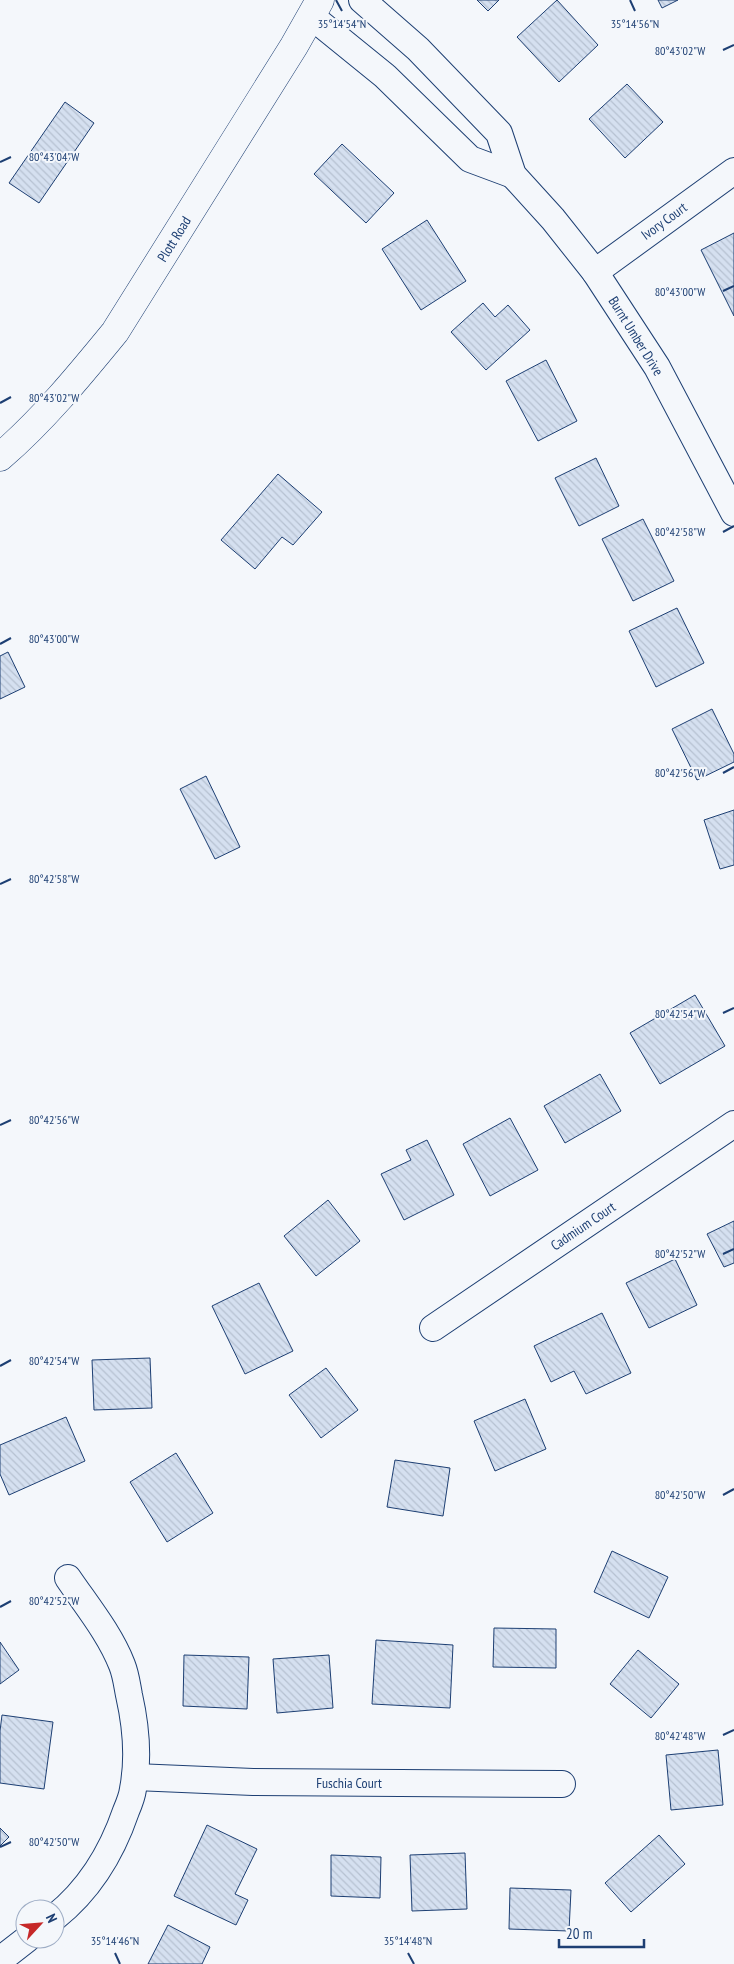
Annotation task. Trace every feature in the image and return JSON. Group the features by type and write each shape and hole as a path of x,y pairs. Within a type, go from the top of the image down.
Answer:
{"street":[{"name":"Burnt Umber Drive","path":"362,0 418,49 499,133 513,175 554,219 595,272 657,367 734,513"},
{"name":"Burnt Umber Drive","path":"316,8 470,159 513,175"},
{"name":"Plott Road","path":"0,457 27,434 80,376 115,332 316,8"},
{"name":"Ivory Court","path":"595,272 734,171"},
{"name":"Cadmium Court","path":"433,1328 734,1124"},
{"path":"65,1909 91,1881 110,1849 121,1825 133,1792 136,1736 132,1708 122,1666 98,1623 68,1578"},
{"name":"Fuschia Court","path":"135,1776 254,1782 562,1784"},
{"path":"0,1960 15,1948"}],"building":[{"path":"477,0 499,0 488,11"},
{"path":"557,0 598,45 559,82 517,37"},
{"path":"658,0 678,0 662,8"},
{"path":"627,84 663,122 625,158 589,119"},
{"path":"65,102 94,123 39,203 9,183"},
{"path":"342,144 394,193 366,223 314,174"},
{"path":"427,220 466,281 421,310 382,249"},
{"path":"734,233 734,316 701,250"},
{"path":"483,303 495,317 508,305 530,330 486,370 451,332"},
{"path":"546,360 577,421 538,441 506,381"},
{"path":"596,458 619,506 579,526 555,478"},
{"path":"278,474 322,512 293,545 282,537 255,569 221,540"},
{"path":"643,519 674,581 633,601 602,539"},
{"path":"677,608 704,663 656,687 629,631"},
{"path":"8,652 25,687 0,699 0,656"},
{"path":"712,709 734,754 734,762 697,780 672,729"},
{"path":"206,776 240,847 215,859 180,789"},
{"path":"734,810 734,865 720,869 704,820"},
{"path":"695,995 725,1046 660,1084 630,1033"},
{"path":"600,1074 621,1111 565,1143 544,1106"},
{"path":"510,1118 538,1170 490,1196 463,1144"},
{"path":"427,1140 454,1195 404,1220 381,1174 411,1160 406,1150"},
{"path":"328,1200 360,1241 316,1276 284,1236"},
{"path":"734,1221 734,1263 724,1267 707,1234"},
{"path":"675,1259 697,1305 649,1328 626,1283"},
{"path":"259,1283 293,1351 245,1374 212,1306"},
{"path":"602,1313 631,1373 586,1394 574,1371 551,1382 534,1346"},
{"path":"150,1358 152,1408 94,1410 92,1360"},
{"path":"326,1368 358,1410 321,1438 289,1395"},
{"path":"525,1399 546,1449 495,1471 474,1421"},
{"path":"66,1417 85,1461 9,1495 0,1474 0,1445"},
{"path":"176,1453 213,1513 167,1542 130,1482"},
{"path":"395,1460 450,1468 443,1516 387,1507"},
{"path":"612,1551 668,1577 649,1618 594,1592"},
{"path":"494,1628 556,1629 556,1668 493,1667"},
{"path":"376,1640 453,1645 450,1708 372,1704"},
{"path":"0,1642 19,1670 0,1684"},
{"path":"638,1650 679,1684 651,1718 610,1684"},
{"path":"184,1655 249,1657 247,1709 183,1706"},
{"path":"329,1655 333,1708 277,1713 273,1659"},
{"path":"2,1715 53,1722 44,1789 0,1783 0,1731"},
{"path":"718,1750 723,1805 671,1810 666,1755"},
{"path":"207,1825 257,1849 235,1894 248,1900 236,1925 174,1896"},
{"path":"0,1828 9,1837 0,1846"},
{"path":"659,1835 685,1864 631,1912 605,1883"},
{"path":"465,1853 467,1909 412,1911 410,1855"},
{"path":"331,1855 381,1857 380,1898 331,1896"},
{"path":"510,1888 571,1890 569,1931 509,1929"},
{"path":"168,1925 210,1947 202,1964 148,1964"}]}
